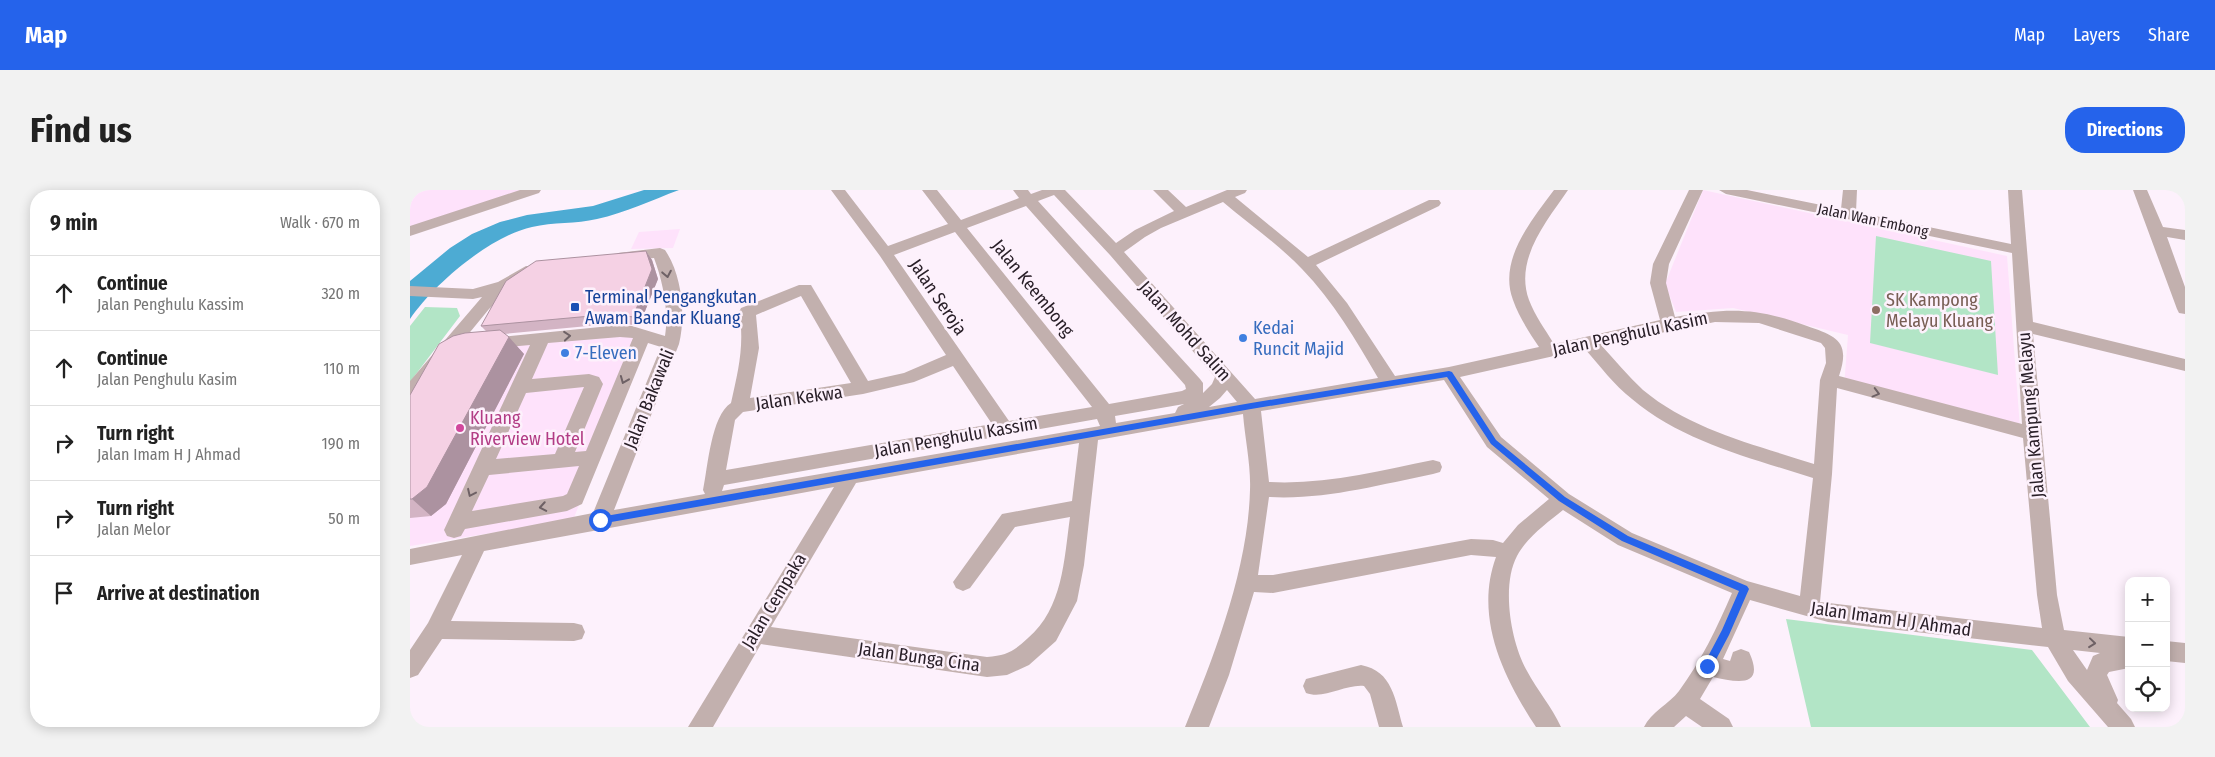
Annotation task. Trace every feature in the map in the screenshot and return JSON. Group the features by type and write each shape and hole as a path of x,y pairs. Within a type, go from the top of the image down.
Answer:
{"street":[{"path":"412,228 534,190"},
{"name":"Jalan Seroja","path":"838,190 885,253 1004,428"},
{"name":"Jalan Keembong","path":"929,190 1105,411"},
{"path":"885,253 958,226 1025,195 1056,190"},
{"name":"Jalan Mohd Salim","path":"1056,190 1111,247 1251,406"},
{"path":"1160,190 1185,214"},
{"path":"1111,247 1120,247 1149,229 1240,190"},
{"path":"1550,351 1522,301 1516,282 1519,264 1529,241 1561,190"},
{"path":"1669,324 1658,283 1661,264 1696,190"},
{"name":"Jalan Wan Embong","path":"1726,190 2019,250"},
{"path":"1848,215 1850,190"},
{"name":"Jalan Kampung Melayu","path":"2015,190 2032,433 2047,595 2055,640"},
{"path":"2140,190 2182,291 2185,309"},
{"name":"Jalan Mohd Salim","path":"1025,195 1194,383 1195,391"},
{"path":"1225,197 1306,264 1337,300 1390,383"},
{"path":"1306,264 1434,203"},
{"path":"2157,231 2185,235"},
{"name":"Jalan Bakawali","path":"600,520 671,344 674,326 673,299 660,252 604,257"},
{"path":"410,393 475,314 502,287 538,263"},
{"path":"410,297 461,297 502,287"},
{"path":"738,406 751,350 751,330 746,312 804,289 864,388"},
{"path":"410,291 461,297 475,314"},
{"name":"Jalan Penghulu Kasim","path":"1251,406 1449,374 1669,324 1715,316 1759,317 1807,331 1827,339 1834,347 1835,363 1829,380 1823,474 1809,608"},
{"path":"2024,326 2185,365"},
{"path":"448,346 620,331 643,335 671,344"},
{"path":"457,522 567,503 575,499 643,335"},
{"path":"444,550 542,338"},
{"path":"1589,342 1617,375 1639,395 1667,415 1715,439 1823,474"},
{"name":"Jalan Kekwa","path":"710,501 726,420 730,412 738,406 864,388 908,378 955,358"},
{"name":"Jalan Imam H J Ahmad","path":"1449,374 1494,442 1562,499 1625,538 1744,589 1828,613 2125,647"},
{"path":"1170,420 1211,398 1223,384 1225,375"},
{"path":"1829,380 2032,433"},
{"path":"520,386 593,381 594,384 562,460"},
{"name":"Jalan Penghulu Kassim","path":"715,479 1187,397 1195,391"},
{"path":"1198,727 1218,675 1246,583 1255,535 1260,489 1251,406"},
{"name":"Jalan Penghulu Kassim","path":"410,557 600,520 1251,406"},
{"path":"1099,433 1105,411"},
{"name":"Jalan Bunga Cina","path":"755,634 987,667 1007,664 1022,658 1048,634 1066,601 1074,565 1081,507 1099,433"},
{"path":"482,468 562,460 622,466"},
{"path":"1260,489 1298,491 1334,487 1433,467"},
{"name":"Jalan Cempaka","path":"700,727 850,476"},
{"path":"1549,727 1519,682 1503,642 1498,614 1502,572 1508,553 1523,535 1562,499"},
{"path":"963,582 1009,520 1081,507"},
{"path":"410,668 436,630 478,543"},
{"path":"1246,583 1273,584 1471,547 1494,548 1508,553"},
{"path":"1656,727 1684,702 1707,666 1726,632 1744,589"},
{"path":"436,630 574,632"},
{"path":"2055,640 2076,674 2124,727"},
{"path":"2170,651 2185,652"},
{"path":"1707,666 1740,673 1742,671 1741,659"},
{"path":"2124,727 2100,689 2096,674 2101,663 2125,659"},
{"path":"2170,661 2185,662"},
{"path":"1314,686 1352,676 1367,675 1377,680 1383,694 1391,727"},
{"path":"1684,702 1721,727"}],"shaded area":[{"path":"410,190 526,190 410,228"},
{"name":"SK Kampong Melayu Kluang","path":"1703,190 2007,256 2020,428 1844,387 1848,335 1733,308 1676,312 1665,284"},
{"path":"680,229 673,248 631,249 639,232"},
{"path":"618,334 645,340 573,520 410,546 410,408 450,348"}],"green space":[{"path":"1876,236 1991,261 1998,375 1870,343"},
{"path":"425,307 457,308 460,316 410,382 410,326"},
{"path":"1786,619 2032,650 2090,727 1811,727"}],"water":[{"path":"644,190 679,190 628,210 589,221 532,227 499,240 464,263 448,277 420,305 410,319 410,281 450,248 472,234 500,222 527,215 593,206"}],"building":[{"name":"Terminal Pengangkutan Awam Bandar Kluang","path":"646,251 652,269 633,317 613,314 481,326 506,281 536,261"},
{"path":"500,330 509,337 427,487 410,499 410,395 439,344 453,336 465,333"}],"place":[{"name":"Terminal Pengangkutan Awam Bandar Kluang","path":"575,307"},
{"name":"SK Kampong Melayu Kluang","path":"1876,310"},
{"name":"Kedai Runcit Majid","path":"1243,338"},
{"name":"7-Eleven","path":"565,353"},
{"name":"Kluang Riverview Hotel","path":"460,428"}],"route":[{"path":"600,520 1251,406 1449,374 1494,442 1562,499 1625,538 1744,589 1726,632 1707,666"}]}
